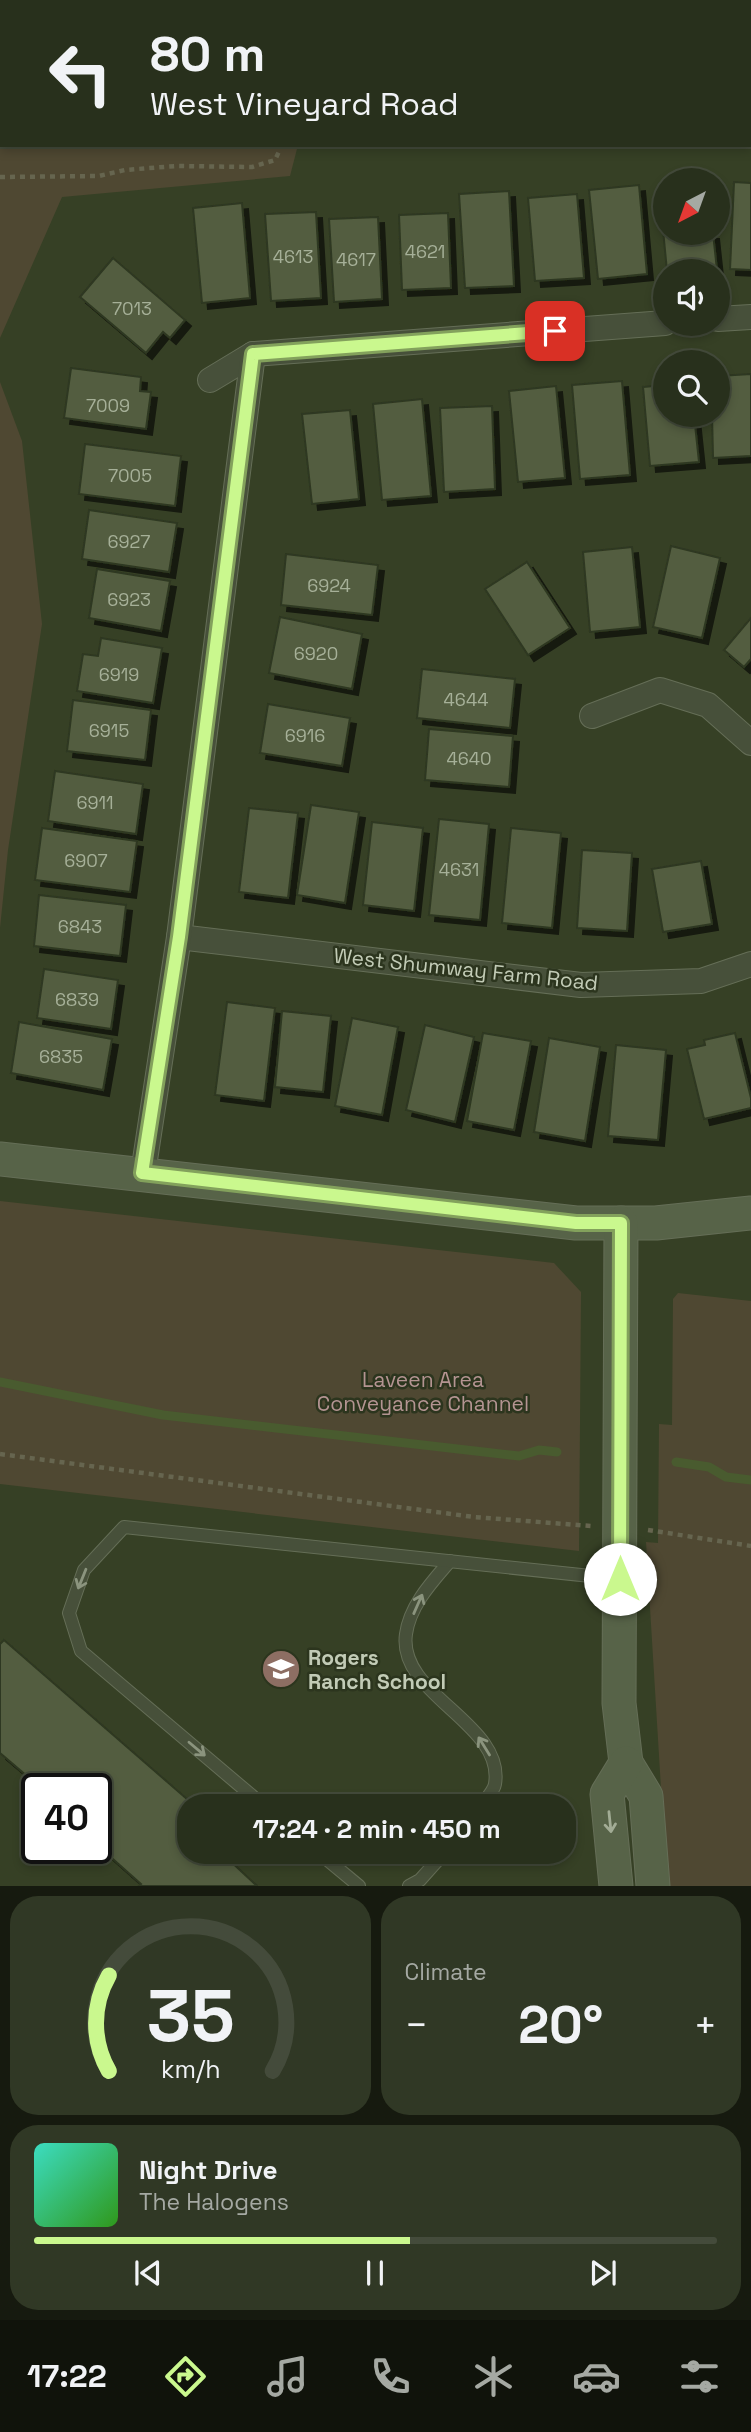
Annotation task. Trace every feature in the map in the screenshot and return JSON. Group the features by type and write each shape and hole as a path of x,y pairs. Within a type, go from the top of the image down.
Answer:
{"street":[{"path":"730,318 751,317"},
{"path":"210,380 253,354 653,324"},
{"path":"142,1173 179,937 253,354"},
{"path":"592,716 660,690 708,705 751,743"},
{"name":"West Shumway Farm Road","path":"179,937 582,985 701,981 751,964"},
{"path":"0,1158 576,1223 686,1221 751,1213"},
{"path":"621,1223 620,1703 626,1763 646,1796 653,1886"},
{"path":"616,1886 607,1794 626,1763"}],"lane":[{"path":"250,1794 81,1651 69,1613 84,1570 124,1527 620,1579"},
{"path":"450,1561 422,1594 406,1632 405,1655 417,1676 479,1737 495,1764 495,1786 489,1794"},
{"path":"332,1864 359,1886"},
{"path":"408,1886 420,1880 434,1864"}],"path":[{"path":"0,177 99,176 125,170 176,166 251,167 275,160 281,147"},
{"path":"0,1454 474,1517 620,1526 751,1546"}],"green space":[{"path":"0,147 297,147 290,176 62,197 0,338"},
{"path":"0,382 22,441 42,624 8,850 0,928"},
{"name":"Laveen Area Conveyance Channel","path":"0,1201 554,1263 581,1292 579,1551 0,1484"},
{"path":"678,1293 751,1301 751,1886 669,1886 666,1870 646,1542 658,1543 659,1424 672,1425 673,1299"}],"building":[{"path":"734,182 751,183 751,270 730,269"},
{"path":"639,185 647,274 598,279 589,190"},
{"path":"509,191 514,286 465,288 459,194"},
{"path":"577,194 584,278 535,281 528,198"},
{"path":"242,203 250,298 202,303 193,208"},
{"path":"316,212 321,298 271,301 265,214"},
{"path":"448,213 451,288 402,290 399,215"},
{"path":"378,217 382,299 334,302 329,219"},
{"path":"664,245 714,245 716,259 666,259"},
{"path":"113,258 185,320 170,338 163,332 146,353 80,297"},
{"path":"71,368 141,377 140,391 151,392 146,429 64,418"},
{"path":"751,374 751,456 713,458 712,427 730,427 730,375"},
{"path":"622,381 630,475 580,479 572,385"},
{"path":"556,386 565,478 518,482 509,391"},
{"path":"653,386 653,427 695,427 699,462 650,466 643,387"},
{"path":"422,399 431,496 382,500 373,404"},
{"path":"492,406 495,489 444,492 440,408"},
{"path":"350,410 359,499 312,504 302,414"},
{"path":"85,444 181,456 175,506 79,494"},
{"path":"89,510 177,523 169,572 82,559"},
{"path":"671,546 720,558 702,638 653,627"},
{"path":"632,547 640,627 590,632 583,552"},
{"path":"286,554 378,565 372,615 281,605"},
{"path":"527,562 570,628 528,655 485,589"},
{"path":"97,569 170,581 161,631 89,618"},
{"path":"280,617 362,634 352,689 269,673"},
{"path":"751,618 751,659 744,667 724,650"},
{"path":"101,638 162,648 153,703 77,691 83,654 98,656"},
{"path":"422,669 515,679 510,728 417,718"},
{"path":"73,700 151,710 145,760 67,751"},
{"path":"268,704 350,718 342,766 260,753"},
{"path":"429,729 513,736 509,787 425,780"},
{"path":"55,771 143,784 136,834 48,821"},
{"path":"311,805 359,812 345,903 297,895"},
{"path":"249,808 298,813 288,898 239,892"},
{"path":"439,819 489,824 480,920 429,915"},
{"path":"372,822 423,828 414,911 363,905"},
{"path":"42,828 137,841 130,892 35,880"},
{"path":"511,828 561,833 552,928 502,923"},
{"path":"582,850 632,853 627,931 577,928"},
{"path":"701,861 712,924 663,932 652,869"},
{"path":"39,895 126,905 120,956 34,946"},
{"path":"44,969 118,980 111,1029 37,1018"},
{"path":"227,1002 275,1008 264,1101 215,1095"},
{"path":"282,1011 331,1016 323,1092 275,1087"},
{"path":"352,1018 398,1027 382,1115 335,1106"},
{"path":"19,1022 112,1039 103,1090 11,1073"},
{"path":"425,1025 474,1037 455,1122 406,1110"},
{"path":"483,1033 531,1041 514,1130 467,1121"},
{"path":"735,1033 751,1108 704,1119 687,1049 705,1045 704,1040"},
{"path":"549,1038 600,1047 585,1141 534,1132"},
{"path":"616,1045 666,1050 658,1140 608,1136"},
{"path":"4,1640 181,1794 177,1794 177,1864 233,1864 257,1886 139,1886 141,1884 112,1858 112,1773 23,1773 0,1753 0,1644"}],"waterway":[{"path":"0,1382 163,1415 519,1456 539,1450 557,1452"},
{"path":"676,1462 709,1467 726,1477 751,1480"}],"place":[{"name":"Rogers Ranch School","path":"281,1669"}],"route":[{"path":"555,331 253,354 179,937 142,1173 576,1223 621,1223 620,1579"}]}
